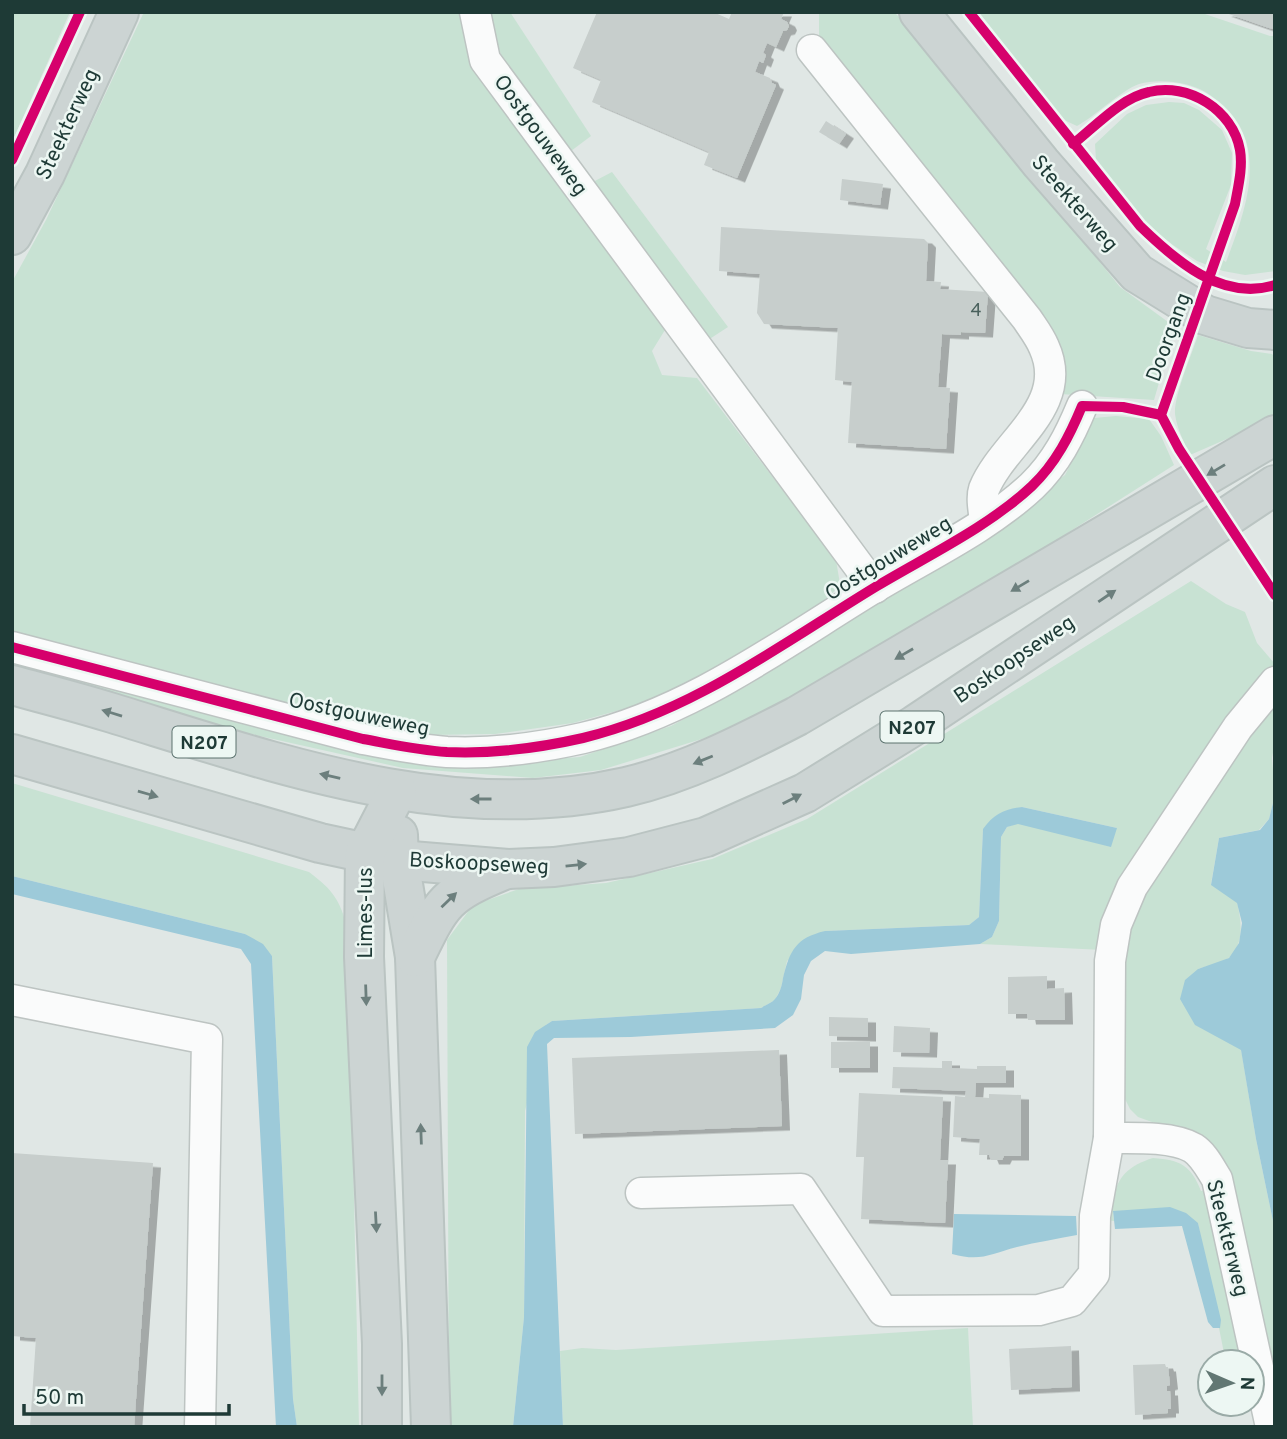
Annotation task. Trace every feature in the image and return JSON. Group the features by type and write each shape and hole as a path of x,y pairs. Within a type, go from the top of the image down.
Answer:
{"main road":[{"name":"Steekterweg","path":"12,235 45,174 119,12"},
{"name":"Steekterweg","path":"919,12 1041,163 1137,273 1205,315 1248,328 1275,330"},
{"name":"N207","path":"12,685 306,770 397,791 460,799 524,799 566,796 627,786 654,779 742,744 809,709 1275,435"},
{"name":"Boskoopseweg","path":"12,754 320,843 382,856 508,869 600,863 706,836 805,793 915,725 1275,485"},
{"name":"Limes-lus","path":"382,1427 382,1344 364,957 397,791"},
{"name":"Limes-lus","path":"382,856 415,957 431,1427"},
{"path":"415,957 430,923 446,902 470,884 508,869"}],"street":[{"name":"Oostgouweweg","path":"475,12 485,60 875,588"},
{"name":"Oostgouweweg","path":"12,648 374,741 448,752 538,747 584,737 656,715 744,669 985,521 983,491 1004,457 1046,401 1050,373 1045,348 1027,319 812,50"},
{"path":"985,521 1033,485 1051,465 1083,406"},
{"path":"641,1193 802,1189 883,1311 1038,1310 1072,1301 1094,1274 1095,1216 1109,1138 1110,961 1116,925 1132,887 1238,727 1275,682"},
{"path":"12,1000 207,1039 200,1427"},
{"name":"Steekterweg","path":"1109,1138 1167,1141 1193,1148 1205,1159 1217,1179 1271,1427"}],"green space":[{"path":"14,12 70,12 12,142 12,18"},
{"path":"144,12 459,12 468,56 668,325 652,351 662,375 697,378 836,560 840,584 827,600 749,653 656,700 573,723 495,734 428,735 352,723 12,633 12,282 46,220"},
{"path":"487,12 510,12 591,136 567,154 502,58"},
{"path":"819,12 894,12 910,28 1120,287 1175,327 1154,400 1060,394 1062,376 819,45"},
{"path":"977,12 1199,12 1275,36 1275,271 1245,275 1223,271 1197,261 1149,226 1096,160 1095,144 1127,114 1146,105 1169,102 1184,103 1199,110 1222,130 1232,153 1231,185 1206,249 1226,262 1242,216 1250,171 1248,149 1241,129 1228,110 1207,93 1192,86 1165,81 1147,82 1124,92 1077,126 1064,120"},
{"path":"612,172 728,327 708,340 591,183"},
{"path":"1198,335 1275,357 1275,418 1190,455 1177,425 1175,406"},
{"path":"1116,416 1149,419 1161,436 1174,465 1033,555 744,726 601,770 533,778 403,768 251,734 36,674 39,670 368,755 525,761 580,757 671,726 749,685 990,530 1065,475 1094,418"},
{"path":"1191,581 1226,604 1245,612 1257,643 1275,667 1256,691 1103,950 980,944 992,937 999,921 1001,837 1007,827 1018,823 1035,827 1117,828 1022,807 983,829 979,917 969,925 825,931 787,961 781,988 775,1000 761,1008 552,1021 546,1025 525,1111 524,1317 513,1427 449,1427 447,940 473,905 519,889 606,883 712,859 807,819"},
{"path":"1275,695 1275,742 1272,758 1275,795 1269,819 1259,830 1219,838 1211,884 1237,902 1240,938 1230,957 1198,969 1196,1025 1241,1049 1273,1221 1275,1385 1234,1199 1163,1126 1138,1117 1130,1109 1118,1085 1124,926"},
{"path":"12,783 309,872 330,890 342,910 348,929 359,1427 297,1427 293,1399 272,956 245,934 12,876"},
{"path":"1153,1158 1177,1162 1189,1170 1201,1191 1209,1189 1245,1348 1223,1348 1198,1223 1113,1212 1114,1221 1104,1220 1106,1201 1114,1202 1121,1179 1137,1164"},
{"path":"968,1328 973,1427 563,1427 560,1351 582,1348 616,1350"}],"water":[{"path":"1275,795 1275,1268 1273,1221 1241,1050 1195,1025 1180,999 1185,980 1198,969 1229,958 1239,943 1242,923 1237,903 1211,885 1219,838 1260,830 1269,819"},
{"path":"1022,807 1117,828 1111,847 1018,824 1007,827 1001,837 999,921 992,937 980,944 851,954 825,951 811,961 804,975 801,999 793,1015 775,1028 631,1037 554,1038 547,1044 563,1427 513,1427 524,1317 527,1047 535,1032 552,1021 761,1008 778,994 788,960 796,947 807,937 825,931 969,925 979,917 983,829 1000,813"},
{"path":"12,876 245,934 263,944 272,956 293,1399 297,1427 276,1427 251,964 241,949 12,894"},
{"path":"1170,1207 1186,1213 1198,1223 1221,1320 1220,1328 1213,1328 1208,1322 1182,1226 1115,1229 1113,1211"},
{"path":"954,1214 1076,1216 1077,1235 985,1256 962,1256 952,1254"}],"building":[{"path":"597,12 713,12 729,19 732,12 784,12 781,19 789,26 783,31 776,47 767,43 763,63 759,61 755,72 770,78 776,85 737,178 704,165 709,152 592,102 601,80 573,68"},
{"path":"1223,12 1275,12 1275,29 1269,28"},
{"path":"826,121 846,134 839,144 819,132"},
{"path":"842,179 883,184 880,205 840,200"},
{"path":"721,227 924,239 928,243 926,281 941,282 940,289 988,292 985,333 942,334 938,387 950,388 946,449 848,443 852,382 835,380 838,328 764,324 757,313 760,274 719,271"},
{"path":"1047,976 1047,989 1064,988 1065,1020 1028,1020 1027,1014 1008,1014 1008,977"},
{"path":"829,1017 868,1018 868,1037 829,1036"},
{"path":"894,1026 930,1028 929,1053 893,1052"},
{"path":"831,1042 870,1042 870,1068 831,1068"},
{"path":"779,1050 782,1126 575,1134 572,1058"},
{"path":"942,1061 952,1061 952,1068 1006,1066 1006,1083 976,1083 975,1097 989,1098 989,1094 1021,1095 1021,1156 1004,1156 1002,1160 991,1160 989,1155 979,1155 980,1139 953,1137 955,1096 965,1097 966,1091 892,1088 893,1067 942,1068"},
{"path":"859,1093 943,1097 940,1160 948,1160 945,1223 861,1219 864,1157 856,1157"},
{"path":"12,1153 153,1163 134,1427 30,1427 36,1338 12,1336"},
{"path":"1071,1346 1072,1387 1011,1390 1009,1349"},
{"path":"1165,1364 1168,1367 1170,1385 1167,1386 1167,1391 1170,1391 1171,1409 1168,1409 1168,1413 1135,1415 1133,1365"}],"cycle path":[{"path":"12,160 80,12"},
{"path":"969,12 1140,226 1168,252 1201,275 1218,283 1255,289 1275,285"},
{"name":"Doorgang","path":"1073,144 1129,100 1149,92 1164,90 1179,91 1206,102 1218,111 1236,136 1241,164 1235,204 1161,415 1179,449 1275,595"},
{"path":"12,647 363,739 405,747 447,752 481,752 566,742 623,726 699,694 997,515 1041,477 1062,448 1082,406 1123,407 1161,415"}]}
